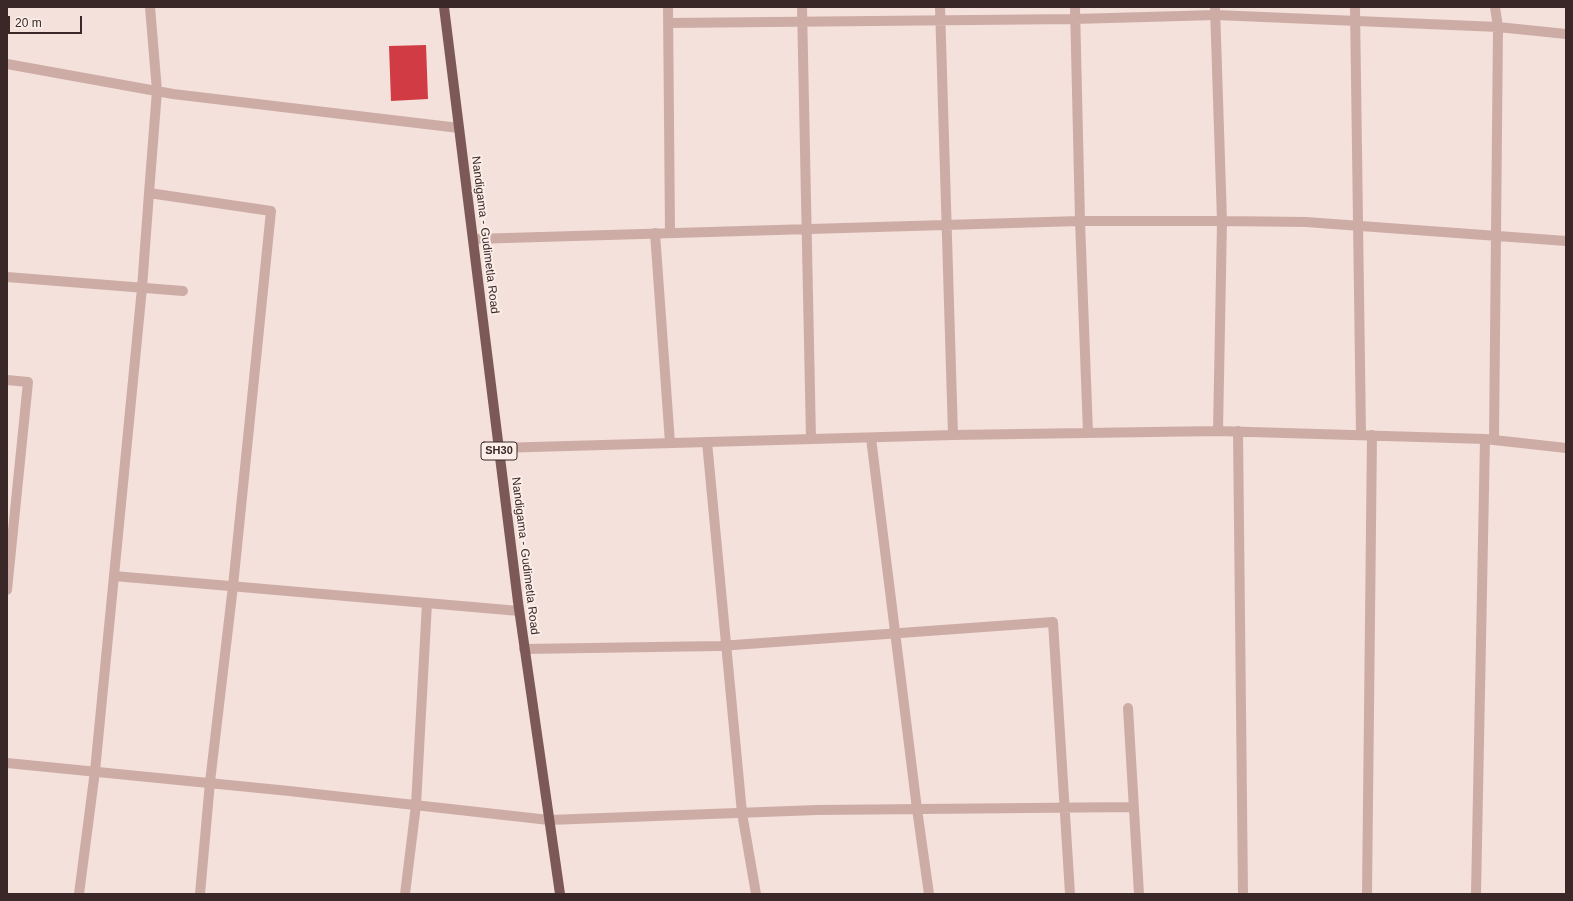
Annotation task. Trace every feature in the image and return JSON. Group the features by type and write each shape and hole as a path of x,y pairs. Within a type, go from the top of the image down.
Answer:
{"main road":[{"name":"Nandigama - Gudimetla Road","path":"444,7 519,611 560,894"}],"street":[{"path":"79,894 94,771 142,288 157,91 150,7"},
{"path":"668,7 670,232"},
{"path":"802,7 811,439"},
{"path":"940,7 953,435"},
{"path":"1075,7 1080,221 1088,433"},
{"path":"1355,7 1361,435"},
{"path":"1476,894 1496,236 1498,27 1495,7"},
{"path":"668,23 1075,19 1216,11 1355,21 1498,27 1566,34"},
{"path":"1216,11 1222,222 1218,431"},
{"path":"7,64 157,91 459,128"},
{"path":"149,193 271,211 233,586 210,782 200,894"},
{"path":"473,239 1080,221 1306,222 1566,241"},
{"path":"655,233 670,443"},
{"path":"7,277 183,291"},
{"path":"7,380 28,382 7,590"},
{"path":"498,448 953,435 1218,431 1489,440 1566,448"},
{"path":"1238,432 1243,894"},
{"path":"1367,894 1372,435"},
{"path":"871,438 916,809 929,894"},
{"path":"707,442 742,813 756,894"},
{"path":"114,576 519,611"},
{"path":"405,894 416,805 427,603"},
{"path":"524,649 726,645 1053,622 1070,894"},
{"path":"1128,708 1139,894"},
{"path":"7,762 210,782 549,820 817,810 1134,807"}],"building":[{"path":"426,45 428,99 391,101 389,46"}]}
